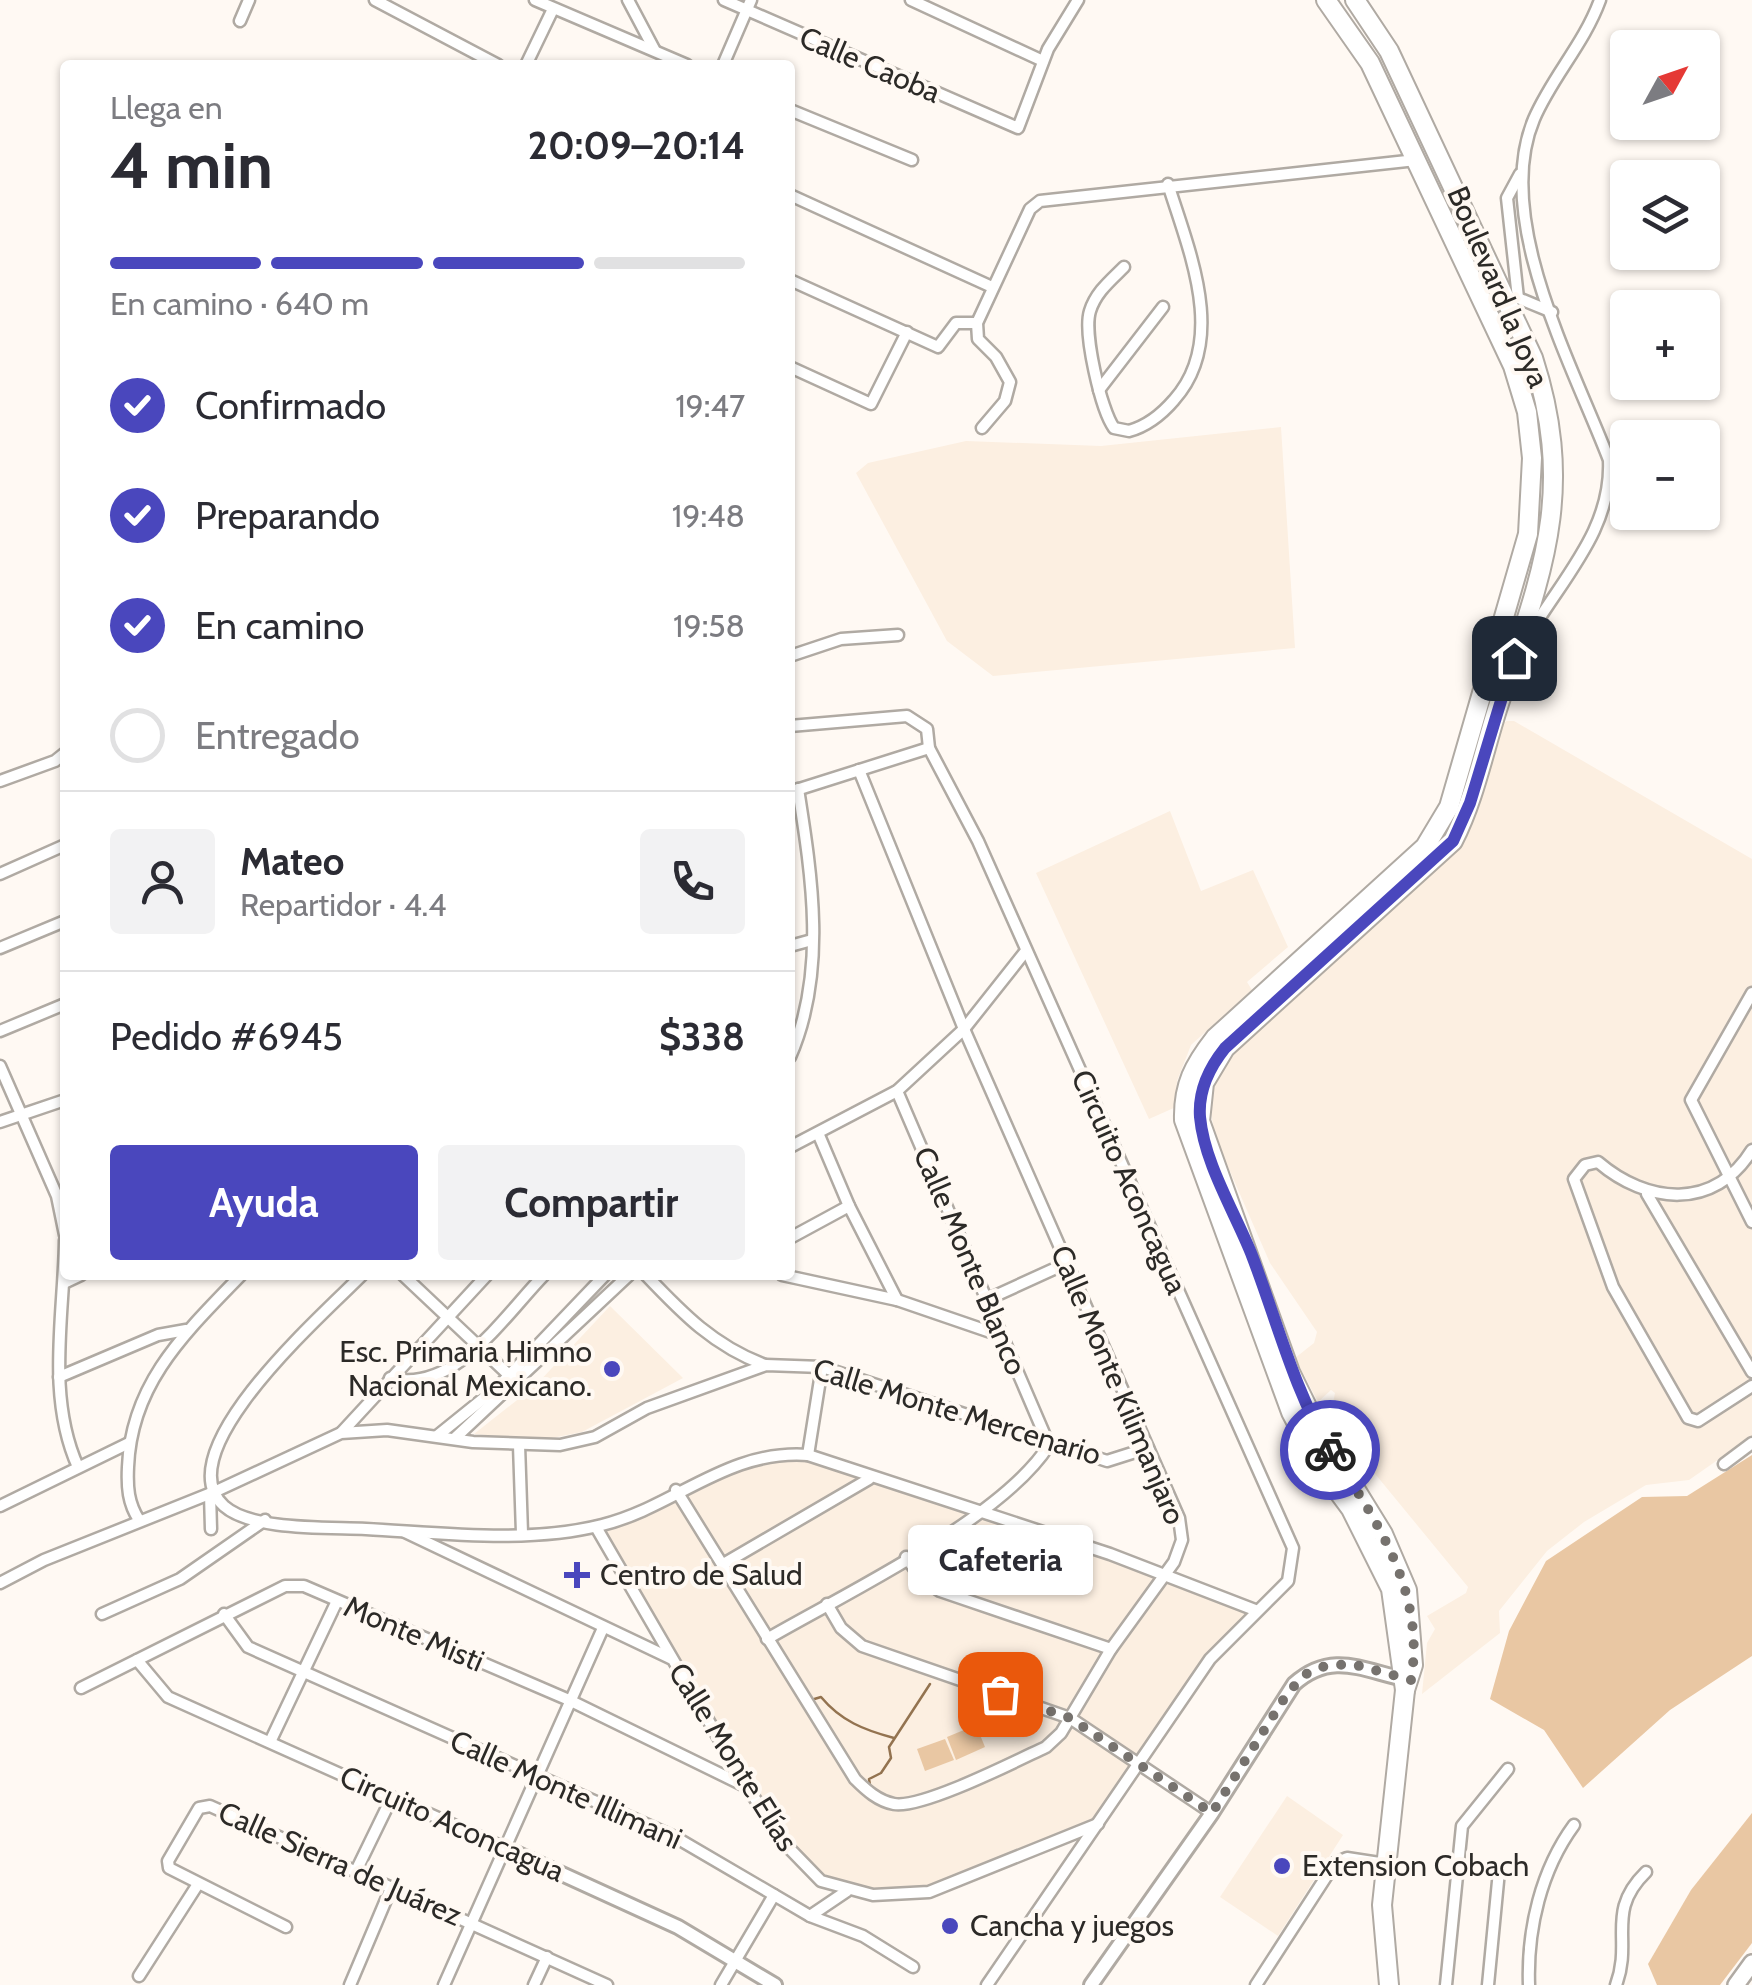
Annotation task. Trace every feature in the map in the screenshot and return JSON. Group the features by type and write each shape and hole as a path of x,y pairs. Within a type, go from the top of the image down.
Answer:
{"main road":[{"name":"Boulevard la Joya","path":"1326,0 1370,63 1513,366 1527,412 1532,499 1528,534 1440,829 1215,1038 1192,1069 1183,1094 1184,1120 1284,1396 1320,1466 1352,1509 1391,1589 1406,1683"},
{"name":"Boulevard la Joya","path":"1354,0 1389,51 1511,298 1548,404 1554,446 1551,527 1470,803 1453,841 1225,1048 1211,1065 1200,1102 1207,1146 1251,1254 1290,1372 1317,1428 1384,1534 1407,1590 1412,1629 1406,1683"},
{"path":"1389,1985 1382,1940 1386,1864 1406,1683"},
{"path":"1736,1985 1752,1963"}],"street":[{"path":"240,21 249,0"},
{"path":"375,0 489,60"},
{"path":"535,0 677,60"},
{"path":"628,0 654,49"},
{"name":"Calle Caoba","path":"724,0 748,6 1018,128 1043,61"},
{"path":"911,0 1043,61 1078,0"},
{"path":"1553,312 1511,298 1508,198 1520,173 1533,122 1588,35 1600,0"},
{"path":"725,60 748,6"},
{"path":"528,60 553,8"},
{"path":"795,112 912,160"},
{"path":"982,428 1005,401 1010,382 996,356 978,339 976,323 1030,209 1040,201 1168,184 1416,160"},
{"path":"1520,173 1530,260 1609,460 1610,489 1602,522 1536,622 1522,635"},
{"path":"1124,267 1098,293 1088,316 1102,412 1114,428 1141,428 1184,389 1200,362 1203,339 1199,299 1168,184"},
{"path":"795,197 992,287"},
{"path":"795,282 938,347 956,323 976,323"},
{"path":"1100,390 1163,307"},
{"path":"795,369 871,404 906,332"},
{"path":"795,654 841,639 898,636"},
{"name":"Circuito Aconcagua","path":"795,726 907,716 927,730 930,748 956,793 1293,1548 1288,1580 1210,1660 987,1985"},
{"path":"795,790 930,748"},
{"path":"0,781 60,758"},
{"name":"Calle Monte Kilimanjaro","path":"676,1490 725,1563 767,1639 855,1779 868,1792 896,1805 921,1802 1046,1747 1070,1718 1111,1648 1180,1551 1182,1529 964,1029 859,770"},
{"path":"795,794 807,846 812,940 810,1001 795,1043"},
{"path":"0,874 60,848"},
{"path":"0,948 60,923"},
{"path":"795,945 812,940"},
{"path":"795,1144 897,1090 964,1029 1025,952"},
{"path":"1752,994 1691,1100 1726,1178 1752,1222"},
{"path":"0,1031 60,1006"},
{"path":"0,1066 60,1192"},
{"name":"Calle Monte Blanco","path":"897,1090 1049,1444"},
{"path":"0,1122 23,1118 60,1102"},
{"path":"818,1132 848,1206 897,1300"},
{"path":"1646,1194 1698,1192 1748,1166 1752,1150"},
{"path":"1752,1372 1646,1194 1598,1162 1584,1164 1574,1178 1612,1287 1693,1422 1752,1386"},
{"path":"795,1235 848,1206"},
{"path":"986,1300 1067,1262"},
{"path":"795,1278 897,1300 1002,1336"},
{"path":"69,1280 64,1282 59,1377 64,1431 78,1467"},
{"path":"138,1520 128,1491 129,1444 150,1380 188,1330 235,1280"},
{"path":"210,1529 214,1458 222,1429 357,1280"},
{"path":"408,1280 509,1375"},
{"path":"341,1433 481,1280"},
{"path":"390,1378 412,1383 436,1378 476,1345 539,1280"},
{"path":"437,1436 465,1417 509,1375 600,1280"},
{"path":"456,1438 624,1280"},
{"path":"651,1280 705,1334 730,1352 766,1365"},
{"path":"59,1377 158,1336 188,1330"},
{"name":"Calle Monte Mercenario","path":"0,1583 341,1433 387,1430 519,1446 560,1445 595,1436 647,1408 766,1365 822,1367 1108,1461 1148,1448"},
{"path":"808,1455 822,1367"},
{"path":"1724,1464 1752,1443"},
{"path":"0,1506 129,1444"},
{"path":"767,1639 983,1511 1029,1475 1049,1444"},
{"path":"519,1446 522,1533"},
{"path":"212,1493 229,1510 265,1520 402,1531 522,1533 596,1527 761,1456 808,1455 1166,1574 1255,1610"},
{"path":"725,1563 869,1478"},
{"path":"102,1614 180,1579 265,1520"},
{"name":"Calle Monte Elías","path":"596,1527 747,1788 803,1866 847,1892 929,1892 1099,1823"},
{"path":"402,1531 670,1659"},
{"path":"906,1557 920,1578 940,1592 1111,1648"},
{"name":"Monte Misti","path":"81,1688 224,1614 294,1584 569,1700 747,1788"},
{"path":"270,1742 337,1601"},
{"path":"827,1604 841,1628 862,1646 1070,1718 1212,1813"},
{"name":"Calle Monte Illimani","path":"224,1614 240,1642 676,1837 810,1916 863,1936 913,1967"},
{"path":"444,1985 603,1628"},
{"name":"Circuito Aconcagua","path":"138,1660 168,1697 678,1927 774,1985"},
{"path":"1090,1985 1212,1813 1287,1694 1304,1675 1325,1666 1352,1664 1406,1683"},
{"path":"1446,1985 1462,1826 1508,1769"},
{"path":"356,1871 392,1797"},
{"name":"Calle Sierra de Juárez","path":"286,1927 173,1873 168,1861 204,1805 608,1985"},
{"path":"1529,1985 1540,1895 1554,1852 1574,1825"},
{"path":"1256,1985 1335,1864 1347,1858 1386,1864"},
{"path":"1488,1985 1499,1871"},
{"path":"1616,1985 1622,1956 1624,1902 1646,1872"},
{"path":"139,1976 198,1884"},
{"path":"350,1985 391,1888"},
{"path":"810,1916 847,1892"},
{"path":"721,1985 774,1895"},
{"path":"534,1985 547,1957"}],"shaded area":[{"path":"1281,427 1295,648 993,676 947,641 856,473 868,463 966,441 1101,446"},
{"path":"1514,721 1752,859 1752,1436 1689,1480 1646,1485 1584,1522 1547,1551 1499,1611 1500,1633 1422,1694 1427,1643 1435,1629 1427,1616 1466,1593 1468,1587 1335,1425 1340,1420 1332,1408 1335,1393 1331,1390 1318,1402 1295,1358 1314,1343 1317,1332 1270,1263 1215,1137 1209,1100 1212,1082 1229,1057 1454,851 1501,724"},
{"path":"1170,811 1201,891 1253,870 1288,947 1247,982 1252,990 1191,1045 1177,1081 1176,1107 1149,1119 1036,873"},
{"name":"Esc. Primaria Himno Nacional Mexicano.","path":"610,1306 683,1378 582,1432 542,1440 474,1434 536,1385"},
{"path":"808,1455 983,1511 1255,1610 1099,1823 929,1892 873,1895 821,1881 787,1846 596,1527 719,1470"},
{"path":"1752,1455 1752,1656 1670,1710 1583,1788 1544,1730 1490,1699 1509,1631 1546,1561 1642,1497 1687,1496"},
{"path":"976,1725 985,1747 956,1760 947,1737"},
{"path":"945,1739 954,1760 925,1771 917,1749"},
{"name":"Extension Cobach","path":"1287,1796 1343,1835 1278,1936 1220,1897"},
{"path":"1752,1813 1752,1943 1720,1985 1657,1985 1648,1964 1691,1890"}],"waterway":[{"path":"870,1785 869,1779 881,1773 891,1758 889,1747 930,1684"},
{"path":"811,1700 821,1697 854,1724 894,1738"}],"way so far":[{"path":"1000,1694 1070,1718 1212,1813 1287,1694 1304,1675 1325,1666 1352,1664 1411,1680 1414,1666 1407,1590 1384,1534 1330,1450"}],"place":[{"name":"Esc. Primaria Himno Nacional Mexicano.","path":"612,1369"},
{"name":"Centro de Salud","path":"577,1575"},
{"name":"Cafeteria","path":"1000,1694"},
{"name":"Extension Cobach","path":"1282,1866"},
{"name":"Cancha y juegos","path":"950,1926"}],"route":[{"path":"1330,1450 1290,1372 1265,1292 1207,1146 1200,1121 1204,1083 1211,1065 1225,1048 1453,841 1470,803 1514,658"}]}
